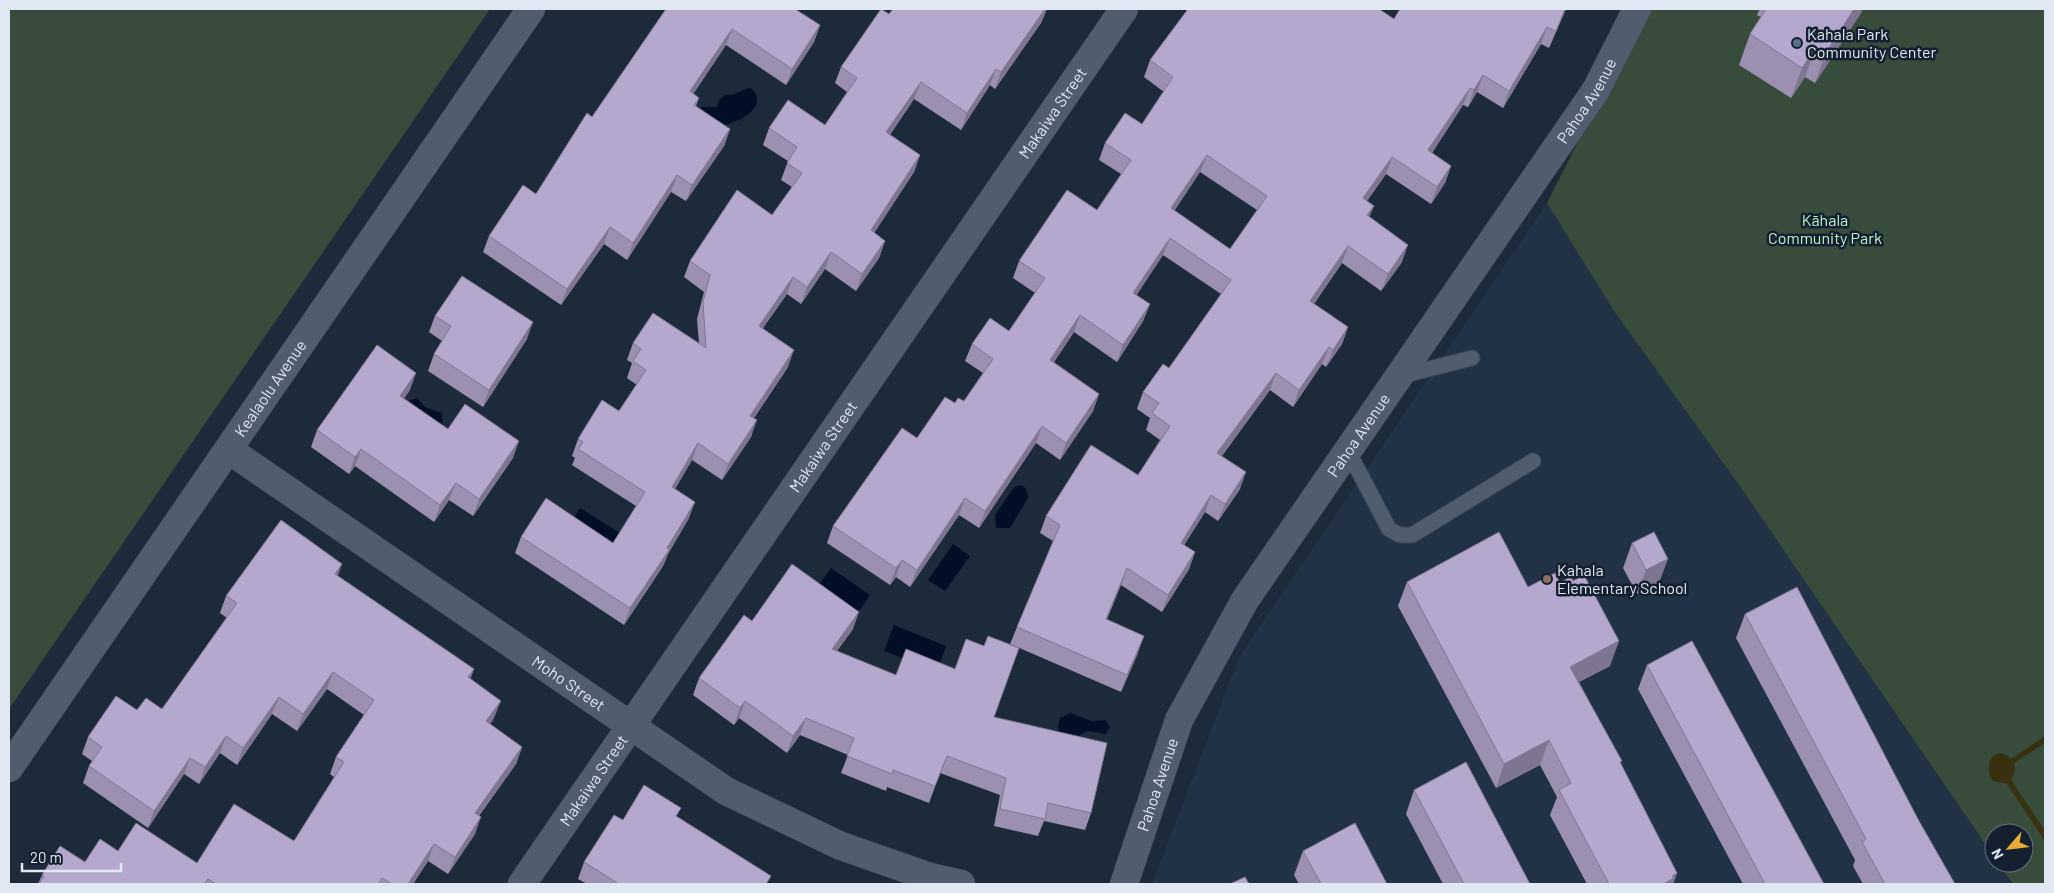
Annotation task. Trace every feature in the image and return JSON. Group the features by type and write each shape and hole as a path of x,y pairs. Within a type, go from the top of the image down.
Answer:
{"street":[{"name":"Kealaolu Avenue","path":"9,768 532,9"},
{"name":"Makaiwa Street","path":"522,884 1124,9"},
{"name":"Pahoa Avenue","path":"1124,884 1179,720 1245,600 1596,90 1637,9"},
{"name":"Moho Street","path":"229,450 726,791 841,846 930,877 961,884"}],"lane":[{"path":"1400,376 1472,358"},
{"path":"1348,451 1389,529 1400,535 1412,534 1533,461"}],"shaded area":[{"path":"751,88 756,96 757,103 747,115 739,120 714,127 699,111 702,107 717,107 719,100 725,95"},
{"name":"Kahala Elementary School","path":"1547,203 1614,311 1739,485 1984,843 1984,873 2005,873 2012,884 1152,884 1239,657"},
{"path":"417,398 425,407 442,413 443,431 403,411 408,401"},
{"path":"1022,485 1026,489 1028,498 1010,528 996,528 995,515 1014,487"},
{"path":"580,508 620,533 609,550 570,524"},
{"path":"953,544 970,556 945,591 928,580"},
{"path":"831,568 870,595 857,614 818,586"},
{"path":"894,625 946,646 937,671 884,651"},
{"path":"1070,713 1092,721 1105,720 1110,727 1106,734 1088,731 1076,737 1060,736 1058,726 1060,718"}],"green space":[{"path":"9,9 490,9 9,709"},
{"name":"Kāhala Community Park","path":"1645,9 2045,9 2045,884 2013,884 2005,873 2034,873 2034,823 1984,823 1984,842 1739,485 1614,311 1547,203"}],"sand":[{"path":"2045,736 2045,743 2014,763 2015,771 2011,780 2045,831 2045,841 2007,784 1993,781 1990,775 1990,763 1995,755 2000,753 2011,759"}],"building":[{"path":"666,9 795,9 820,25 792,69 732,29 690,91 699,98 694,105 730,129 692,185 677,175 633,243 610,227 567,289 489,236 523,185 536,194 587,113 592,117"},
{"path":"881,9 889,14 893,9 1045,9 1001,72 996,69 967,113 921,82 886,132 920,155 871,230 885,241 862,274 831,252 807,287 793,277 759,326 794,350 750,416 757,420 728,464 698,443 672,487 695,502 667,548 669,550 630,608 521,537 546,498 613,543 645,492 578,449 583,442 578,439 602,400 619,411 646,370 633,361 641,349 633,343 653,313 706,348 703,302 710,275 690,261 737,190 772,215 802,173 787,163 797,147 769,128 788,100 825,125 857,78 841,67"},
{"path":"1188,9 1379,9 1394,19 1400,9 1565,9 1556,31 1547,27 1509,91 1483,75 1474,90 1470,88 1428,150 1451,166 1437,187 1392,157 1363,198 1374,206 1367,215 1408,245 1388,274 1348,246 1310,301 1348,327 1333,350 1329,347 1299,390 1276,373 1217,453 1246,472 1225,504 1211,495 1181,543 1195,552 1168,595 1127,568 1106,619 1144,636 1127,675 1017,627 1060,525 1046,516 1091,445 1138,475 1170,426 1152,413 1159,403 1143,392 1163,364 1169,368 1231,280 1170,238 1133,293 1150,304 1123,345 1080,315 1050,360 1099,394 1066,443 1042,426 985,511 965,498 917,570 902,560 896,568 833,526 902,428 917,438 945,397 955,403 958,398 964,401 993,359 972,344 990,318 1009,331 1045,278 1019,261 1067,190 1097,210 1131,160 1105,143 1125,113 1142,124 1173,77 1150,60","holes":["1207,155 1267,196 1230,249 1171,208"]},
{"path":"1766,9 1854,9 1826,53 1816,47 1802,68 1750,34"},
{"path":"462,276 533,322 489,390 434,354 451,326 435,316"},
{"path":"377,345 416,373 400,396 448,429 465,404 519,441 479,499 456,483 440,505 361,449 355,457 317,430"},
{"path":"281,520 342,564 335,574 474,669 468,677 501,701 486,721 522,747 475,813 481,817 455,857 434,844 408,884 392,884 382,878 378,884 216,884 208,879 204,884 39,884 44,876 42,875 60,846 85,862 100,839 118,851 136,823 197,863 234,804 294,841 344,762 336,757 374,700 333,672 303,714 279,697 243,748 226,736 205,767 190,758 154,811 89,766 102,747 88,737 116,696 137,710 146,698 162,709 237,603 226,596"},
{"path":"1499,532 1528,587 1555,573 1560,583 1571,576 1573,581 1584,575 1619,641 1570,667 1622,761 1620,762 1677,873 1672,876 1674,878 1663,884 1609,884 1559,790 1571,783 1549,740 1504,764 1407,582"},
{"path":"1654,532 1668,559 1646,570 1632,543"},
{"path":"792,564 859,612 832,649 896,675 906,649 955,669 966,639 984,646 988,636 1019,648 994,717 1107,743 1091,813 1048,803 1045,819 1000,809 1006,778 947,756 935,786 893,770 892,774 847,756 854,738 806,718 793,736 745,701 740,708 699,678 744,615 752,621"},
{"path":"1797,587 1919,821 1955,884 1885,884 1862,842 1866,839 1745,614"},
{"path":"1692,641 1824,884 1765,884 1647,665"},
{"path":"1466,762 1530,884 1464,884 1414,790"},
{"path":"644,785 681,808 676,816 771,876 766,884 619,884 584,862 614,815 623,820"},
{"path":"1355,823 1387,884 1321,884 1303,851"},
{"path":"1245,877 1249,884 1230,884"}],"place":[{"name":"Kahala Park Community Center","path":"1797,43"},
{"name":"Kahala Elementary School","path":"1547,579"}]}
